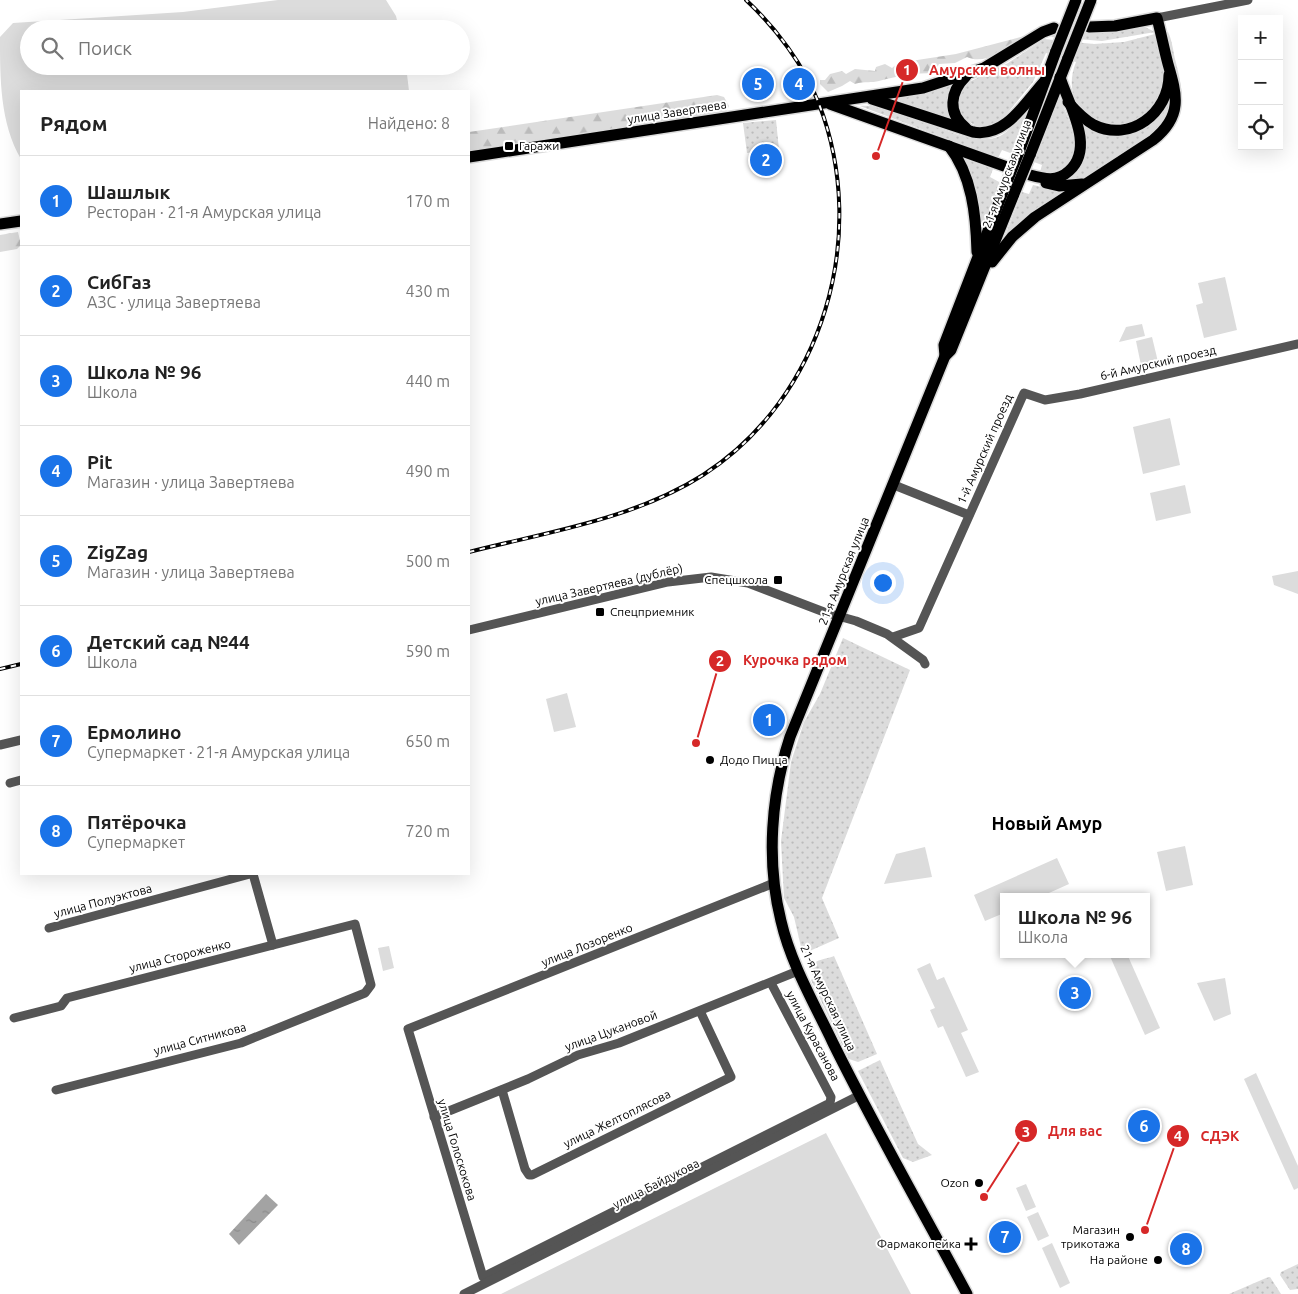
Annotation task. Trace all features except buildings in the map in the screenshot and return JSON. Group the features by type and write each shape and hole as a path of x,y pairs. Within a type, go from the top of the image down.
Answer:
{"main road":[{"name":"21-я Амурская улица","path":"1024,154 1044,82 1076,0"},
{"name":"21-я Амурская улица","path":"967,1294 860,1096 798,971 781,922 774,883 772,844 775,804 783,758 945,356 944,345 982,262 1024,154 1060,77 1091,0"},
{"path":"948,145 959,158 966,176 982,262 992,263 1012,237 1028,223 1153,140 1168,124 1174,111 1176,92 1157,18 1115,26 1089,27"},
{"name":"улица Завертяева","path":"470,157 923,88 966,76 993,64 1043,32 1054,28"},
{"path":"1068,102 1084,118 1101,128 1119,130 1136,126 1152,116 1164,99 1168,85 1168,65"},
{"path":"966,76 954,92 952,103 958,120 967,130"},
{"path":"1060,77 1080,139 1078,159 1069,171 1059,178 1050,180 1034,176 1049,184 1059,186 1088,182"},
{"path":"855,111 853,104 857,98 885,102 967,130 988,133 1002,127 1044,82"},
{"path":"828,103 855,111 1007,167"},
{"path":"0,224 20,221"}],"street":[{"path":"1157,18 1248,0"},
{"name":"6-й Амурский проезд","path":"1024,393 1045,400 1298,344"},
{"name":"1-й Амурский проезд","path":"893,637 919,628 1024,393"},
{"name":"1-й Амурский проезд","path":"894,485 969,515"},
{"name":"улица Завертяева (дублёр)","path":"470,630 668,582 711,577 748,583 840,617 856,621 893,637 925,664"},
{"path":"0,745 20,740"},
{"path":"10,784 20,780"},
{"name":"улица Полуэктова","path":"48,928 248,875"},
{"path":"252,875 273,945"},
{"name":"улица Лозоренко","path":"408,1029 774,883"},
{"name":"улица Стороженко","path":"14,1018 61,1006 67,998 355,924 371,985"},
{"name":"улица Цукановой","path":"434,1117 502,1090 578,1055 619,1043 798,971"},
{"name":"улица Курасанова","path":"771,983 832,1100"},
{"name":"улица Ситникова","path":"56,1090 241,1043 366,993 371,985"},
{"name":"улица Желтоплясова","path":"502,1090 525,1169 529,1176 532,1175 731,1077 700,1011"},
{"name":"улица Голоскокова","path":"408,1029 483,1277"},
{"name":"улица Байдукова","path":"464,1294 860,1096"},
{"name":"улица Байдукова","path":"483,1277 830,1103 832,1100"}],"green space":[{"path":"278,0 386,0 397,20 59,20 183,12"},
{"path":"13,23 20,23 20,75 407,75 409,90 20,90 20,157 14,145 5,116 0,69 0,37"},
{"path":"1143,26 1155,32 1102,41 1051,37 1055,33 1101,33"},
{"path":"1168,32 1180,79 1182,100 1178,120 1173,129 1165,136 1174,121 1166,33"},
{"path":"1155,34 1164,71 1158,100 1144,115 1127,123 1108,123 1091,117 1078,104 1072,85 1076,62 1046,53 1033,82 1001,121 988,127 978,127 963,118 959,110 957,99 965,84 1008,63 1044,39 1094,44 1124,42"},
{"path":"1028,35 999,54 982,59 967,57 955,63 939,64 934,73 906,75 876,82 855,84 850,81 828,92 820,84 820,80 825,80 830,74 842,71 846,74 855,69 875,71 876,67 885,64 892,68 898,63 956,54"},
{"path":"953,83 952,120 889,97"},
{"path":"1171,89 1171,110 1159,131 1095,174 1081,180 1065,181 1078,169 1085,156 1086,140 1082,123 1129,131"},
{"path":"717,95 724,97 729,106 726,112 713,116 470,154 470,132"},
{"path":"1059,95 1072,131 1074,149 1066,165 1054,172 1040,172 1042,165 1034,162"},
{"path":"860,106 877,107 952,133 970,138 986,139 1005,133 1030,107 1013,154 1002,150 998,158"},
{"path":"776,120 779,150 747,153 743,123"},
{"path":"965,159 993,169 990,177 1001,183 981,234 973,187"},
{"path":"1033,185 1064,192 1003,241 1022,192 1029,194"},
{"path":"18,232 20,246 17,249 0,252 0,235"},
{"path":"1225,277 1237,330 1204,338 1196,305 1203,303 1198,283"},
{"path":"1142,324 1145,336 1119,342 1126,327"},
{"path":"1152,337 1159,366 1142,370 1136,341"},
{"path":"1170,418 1180,465 1143,474 1133,427"},
{"path":"1185,485 1191,513 1156,521 1150,493"},
{"path":"1298,571 1298,594 1274,585 1272,576"},
{"path":"843,638 910,670 822,898 839,938 805,953 801,947 794,917 784,898 781,841 791,762 804,722 820,694"},
{"path":"567,693 576,727 554,732 546,699"},
{"path":"1185,846 1193,885 1166,891 1157,852"},
{"path":"925,847 932,877 884,884 896,854"},
{"path":"1057,858 1069,884 1049,893 1000,893 1000,915 985,921 974,895"},
{"path":"389,946 394,968 383,971 378,948"},
{"path":"834,956 877,1054 858,1062 849,1059 811,980 814,978 810,969 812,965 817,961"},
{"path":"1111,958 1129,958 1160,1028 1145,1035"},
{"path":"930,963 937,980 944,977 968,1030 961,1033 979,1072 966,1077 943,1026 938,1028 930,1010 935,1008 917,969"},
{"path":"1225,978 1231,1014 1214,1021 1197,983"},
{"path":"880,1060 918,1144 932,1155 913,1162 903,1158 858,1071"},
{"path":"1256,1073 1298,1166 1298,1188 1294,1190 1244,1079"},
{"path":"826,1133 911,1294 501,1294"},
{"path":"1026,1184 1036,1207 1026,1211 1016,1188"},
{"path":"1038,1212 1049,1236 1038,1241 1027,1217"},
{"path":"1052,1243 1070,1283 1060,1288 1042,1248"},
{"path":"1298,1264 1298,1289 1290,1290 1280,1275 1281,1272"},
{"path":"1270,1277 1281,1294 1229,1294 1266,1278"}],"water":[{"path":"266,1194 278,1205 239,1245 229,1234"}],"railway":[{"path":"470,552 560,530 619,513 648,503 703,475 745,442 779,403 806,359 825,310 836,259 839,207 834,155 813,89 788,48 746,0"},
{"path":"0,669 20,664"}],"place":[{"name":"ZigZag","path":"758,84"},
{"name":"Pit","path":"799,84"},
{"name":"Гаражи","path":"509,146"},
{"name":"Амурские волны","path":"876,156"},
{"name":"СибГаз","path":"766,160"},
{"name":"Спецшкола","path":"778,580"},
{"name":"Спецприемник","path":"600,612"},
{"name":"Шашлык","path":"769,720"},
{"name":"Курочка рядом","path":"696,743"},
{"name":"Додо Пицца","path":"710,760"},
{"name":"Школа № 96","path":"1075,993"},
{"name":"Детский сад №44","path":"1144,1126"},
{"name":"Ozon","path":"979,1183"},
{"name":"Для вас","path":"984,1197"},
{"name":"СДЭК","path":"1145,1230"},
{"name":"Ермолино","path":"1005,1237"},
{"name":"Магазин трикотажа","path":"1130,1237"},
{"name":"Фармакопейка","path":"971,1244"},
{"name":"Пятёрочка","path":"1186,1249"},
{"name":"На районе","path":"1158,1260"}],"district":[{"name":"Новый Амур","path":"1047,824"}]}
